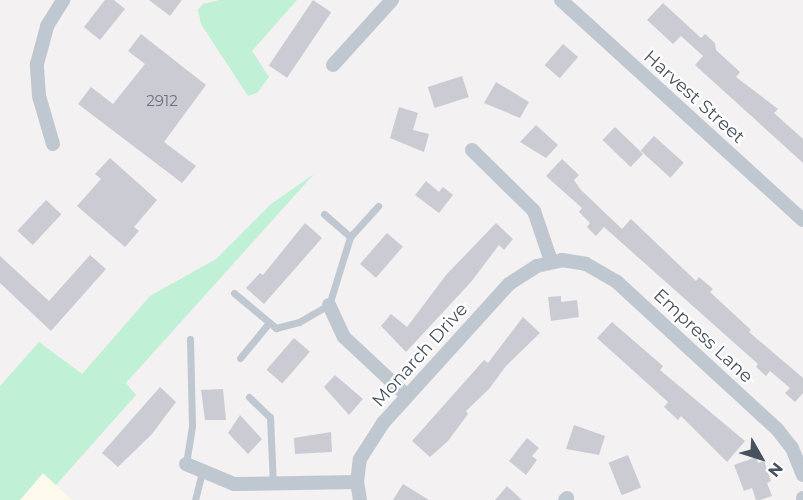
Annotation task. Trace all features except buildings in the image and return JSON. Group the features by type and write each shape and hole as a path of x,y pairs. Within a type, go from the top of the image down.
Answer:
{"street":[{"path":"53,144 39,96 37,64 47,26 63,0"},
{"path":"333,65 392,0"},
{"name":"Harvest Street","path":"561,0 803,220"},
{"path":"472,150 534,211 551,261"},
{"name":"Monarch Drive","path":"360,500 357,482 364,450 407,396 509,284 551,261"},
{"name":"Empress Lane","path":"551,261 586,264 617,282 777,429 792,448 803,475"},
{"path":"329,305 344,337 407,396"},
{"path":"186,464 234,484 357,482"}],"lane":[{"path":"234,293 268,324 276,328 299,322 329,305 350,237 378,206"},
{"path":"324,214 350,237"},
{"path":"240,358 268,324"},
{"path":"186,464 192,426 190,339"},
{"path":"249,397 270,417 273,485"},
{"path":"195,500 202,472"}],"shaded area":[{"path":"43,473 72,500 20,500"}],"green space":[{"path":"220,0 297,0 252,51 269,77 257,93 248,96 201,24 198,10 203,4"},
{"path":"314,174 126,383 136,395 56,485 43,473 20,500 0,500 0,386 39,342 82,374 150,296 216,259 271,204"}]}
